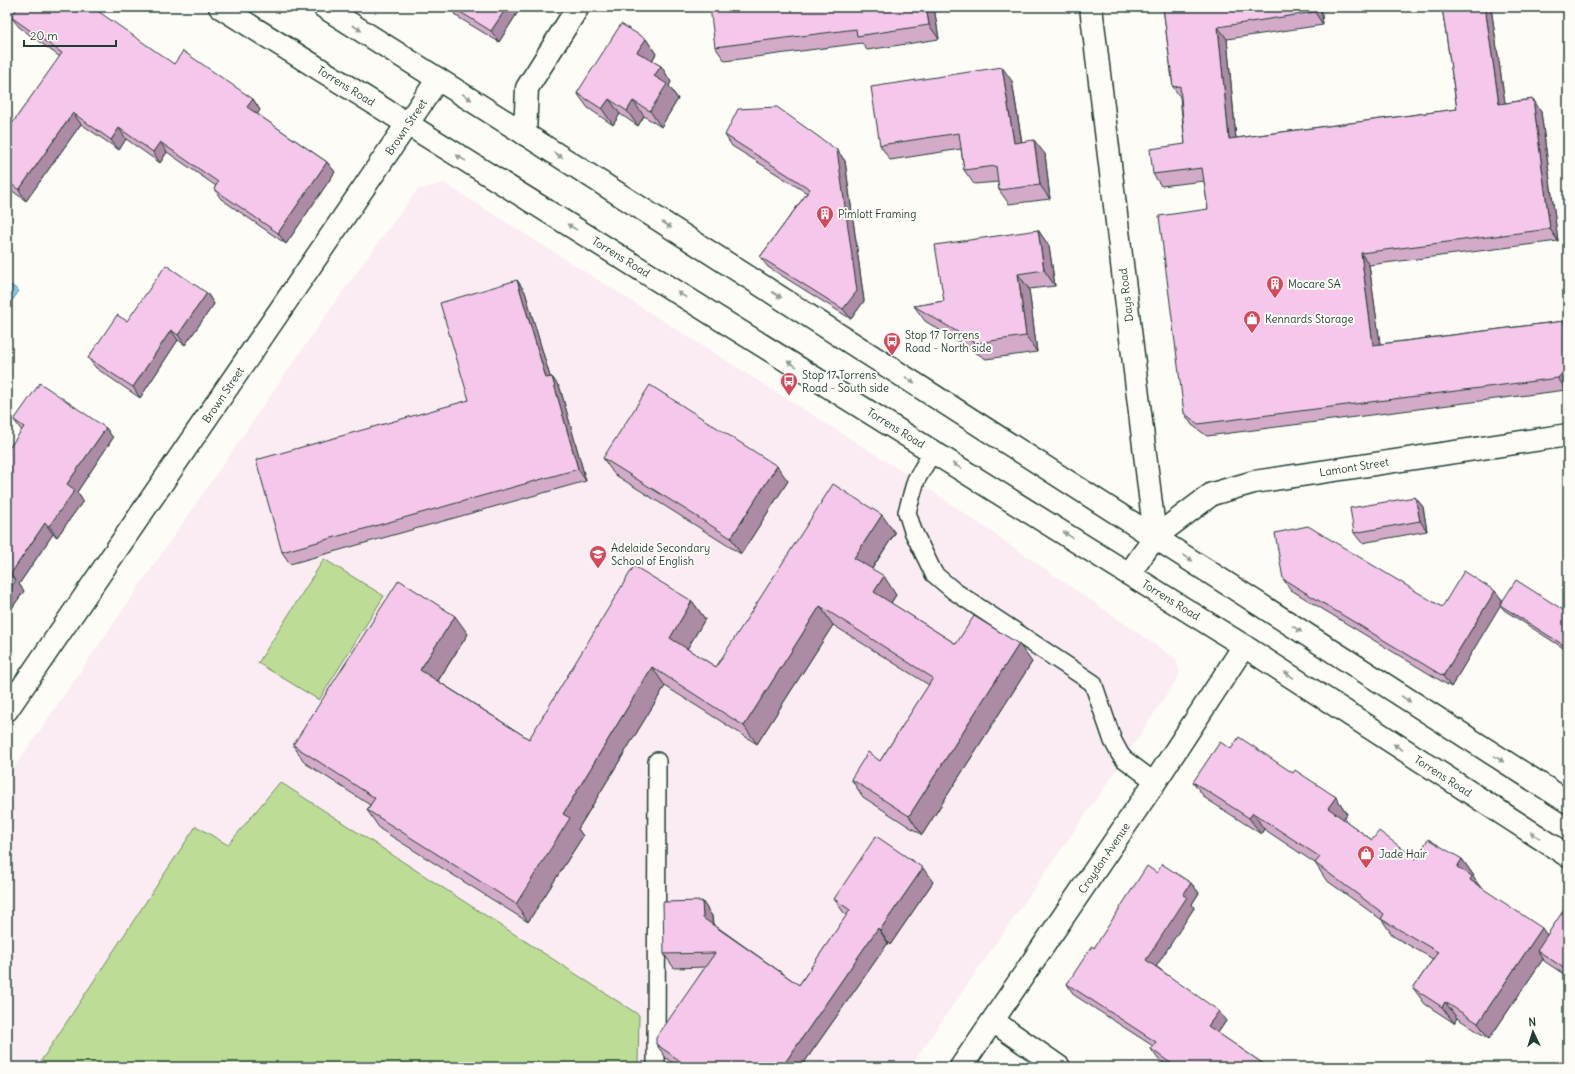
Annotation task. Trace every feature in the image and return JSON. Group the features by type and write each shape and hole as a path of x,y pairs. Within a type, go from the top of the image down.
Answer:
{"main road":[{"name":"Torrens Road","path":"220,7 1244,646 1568,856"},
{"path":"324,7 525,134 1568,802"},
{"path":"525,134 527,88 578,7"},
{"name":"Days Road","path":"1091,7 1155,537"},
{"name":"Brown Street","path":"7,710 438,79"},
{"name":"Lamont Street","path":"1155,537 1212,494 1254,482 1568,435"},
{"path":"1129,574 1155,537"},
{"name":"Croydon Avenue","path":"961,1067 1155,782 1244,646"},
{"path":"993,1021 1059,1067"}],"lane":[{"path":"933,451 916,480 907,512 913,531 934,574 954,591 1093,683 1113,741 1120,754 1124,759 1155,782"},
{"path":"656,761 656,1067"}],"shaded area":[{"name":"Adelaide Secondary School of English","path":"444,183 916,480 1176,659 1180,674 1124,759 910,1067 7,1067 7,778 335,302 417,190"}],"green space":[{"path":"324,559 384,596 319,700 258,663"},
{"path":"280,782 639,1015 638,1067 37,1067 196,826 228,845"}],"water":[{"path":"7,282 19,291 7,308"}],"building":[{"path":"18,7 92,7 174,64 183,51 253,99 247,107 327,162 278,233 214,189 218,182 160,142 153,152 119,128 111,140 73,113 19,190 7,181 7,122 11,125 62,53 11,17"},
{"path":"452,7 507,7 491,31"},
{"path":"710,7 926,7 929,25 857,36 856,29 715,47"},
{"name":"Mocare SA","path":"1163,7 1314,7 1315,12 1218,27 1229,139 1457,109 1442,7 1485,7 1499,104 1533,99 1550,229 1361,253 1373,345 1564,321 1568,352 1568,366 1558,378 1198,424 1184,413 1159,216 1208,209 1202,168 1153,174 1150,149 1185,144 1180,86 1173,87"},
{"path":"621,24 646,39 637,52 661,66 654,76 667,84 650,111 633,101 627,111 609,99 602,109 577,93"},
{"path":"1002,67 1014,143 1034,140 1040,185 999,190 996,166 964,170 959,133 880,145 871,87"},
{"name":"Pimlott Framing","path":"777,107 837,150 857,291 843,309 760,257 810,189 725,135 738,109"},
{"path":"1038,230 1044,270 1018,274 1026,336 976,343 914,306 944,301 935,245"},
{"path":"166,265 207,293 178,335 171,330 133,387 88,358 117,315 127,321"},
{"path":"517,280 546,378 552,377 578,469 282,552 256,460 469,400 440,303"},
{"path":"40,383 106,428 67,484 75,490 49,526 45,523 10,575 16,580 7,594 7,451 24,427 14,420"},
{"path":"650,385 777,466 731,538 603,458"},
{"path":"833,484 882,515 854,558 884,576 874,592 956,644 974,616 1019,644 909,816 851,779 868,752 880,761 933,678 820,606 744,726 652,667 563,814 570,818 516,904 367,810 375,798 293,745 399,580 455,616 420,670 529,739 634,566 692,601 670,638 716,667"},
{"path":"1415,497 1420,521 1354,533 1350,508"},
{"path":"1308,526 1442,607 1464,571 1495,591 1443,676 1283,579 1275,533"},
{"path":"1516,580 1568,613 1568,648 1500,605"},
{"path":"1239,737 1293,773 1295,770 1336,797 1328,808 1372,840 1379,831 1416,859 1428,839 1462,859 1457,867 1472,876 1470,880 1542,928 1478,1023 1445,1002 1442,1007 1413,988 1438,952 1381,919 1384,914 1315,863 1320,857 1253,813 1249,818 1193,782 1220,742 1231,749"},
{"path":"876,836 923,868 880,930 878,928 782,1067 689,1067 656,1044 656,1038 715,953 664,954 663,902 702,901 703,918 799,985 850,910 834,899"},
{"path":"1162,864 1191,883 1183,895 1187,897 1146,960 1219,1011 1208,1026 1268,1067 1185,1067 1181,1064 1179,1067 1176,1067 1151,1049 1156,1042 1067,984 1092,946 1094,948 1147,866 1157,873"},
{"path":"1567,905 1568,906 1568,971 1537,950"}],"place":[{"name":"Pimlott Framing","path":"825,229"},
{"name":"Mocare SA","path":"1275,299"},
{"name":"Kennards Storage","path":"1252,334"},
{"name":"Stop 17 Torrens Road - North side","path":"892,356"},
{"name":"Stop 17 Torrens Road - South side","path":"789,396"},
{"name":"Adelaide Secondary School of English","path":"598,569"},
{"name":"Jade Hair","path":"1366,869"}]}
